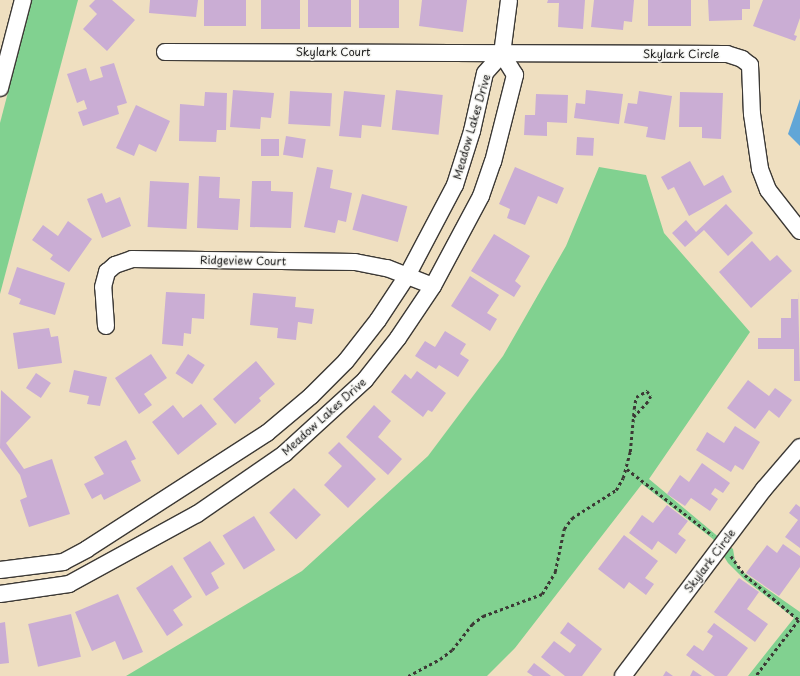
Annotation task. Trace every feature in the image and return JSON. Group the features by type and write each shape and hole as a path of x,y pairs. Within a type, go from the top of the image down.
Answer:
{"street":[{"path":"0,88 23,0"},
{"path":"502,54 509,0"},
{"name":"Skylark Court","path":"165,52 502,54"},
{"name":"Skylark Circle","path":"502,54 727,54 742,59 750,65 752,114 760,169 768,190 800,231"},
{"name":"Meadow Lakes Drive","path":"0,570 63,562 87,550 267,433 311,396 346,361 378,320 408,276 455,185 472,131 485,73 502,54 515,75 493,162 481,196 433,286 398,338 365,380 284,454 197,514 90,574 69,584 0,594"},
{"name":"Ridgeview Court","path":"106,326 103,287 107,272 115,265 132,259 355,262 387,268 433,286"},
{"name":"Skylark Circle","path":"623,676 723,544 800,447"}],"path":[{"path":"408,676 440,659 452,650 472,624 483,616 542,594 555,572 564,529 572,518 616,490 627,469 636,397 647,391 651,396 648,402 634,417"},
{"path":"627,469 723,544 744,575 799,620 756,676"}],"green space":[{"path":"32,0 78,0 0,294 0,123"},
{"path":"599,167 646,175 664,233 750,332 649,479 733,549 735,561 740,570 800,612 800,676 748,676 794,618 744,579 728,563 713,539 642,484 515,648 487,676 126,676 302,571 428,456 503,356 566,246"}],"water":[{"path":"800,99 800,146 788,134"}],"building":[{"path":"95,0 112,0 135,20 107,51 83,29 97,14 89,6"},
{"path":"150,0 198,0 196,17 149,13"},
{"path":"204,0 246,0 246,26 204,26"},
{"path":"261,0 300,0 300,29 261,29"},
{"path":"308,0 351,0 351,27 308,27"},
{"path":"359,0 399,0 399,28 359,28"},
{"path":"422,0 467,0 463,32 419,26"},
{"path":"548,0 585,0 583,29 558,27 559,3 547,3"},
{"path":"594,0 634,0 632,22 624,21 623,30 591,27"},
{"path":"648,0 691,0 691,26 648,26"},
{"path":"708,0 750,0 750,9 742,9 742,20 709,21"},
{"path":"763,0 800,0 800,18 794,35 797,36 795,41 753,26"},
{"path":"114,63 127,103 117,106 119,114 83,126 78,112 87,109 84,100 77,103 67,74 86,68 90,81 103,77 100,67"},
{"path":"233,90 274,93 271,118 261,117 260,129 230,127"},
{"path":"396,90 443,95 439,135 392,130"},
{"path":"586,90 623,94 619,124 574,118 576,103 585,104"},
{"path":"290,91 332,93 330,126 288,124"},
{"path":"344,91 385,95 381,127 362,125 361,138 339,136"},
{"path":"639,91 672,96 665,140 646,137 648,127 624,123 628,103 637,104"},
{"path":"205,92 227,93 226,130 217,130 216,142 179,141 180,104 204,106"},
{"path":"680,92 723,93 721,139 702,138 702,127 679,127"},
{"path":"536,94 568,95 567,123 547,122 547,136 524,135 525,115 535,115"},
{"path":"136,105 170,121 156,152 139,144 134,156 116,148"},
{"path":"286,136 306,139 303,158 283,155"},
{"path":"577,137 594,138 593,156 576,155"},
{"path":"261,139 279,139 279,156 261,156"},
{"path":"690,161 704,186 723,175 732,192 689,216 674,187 668,190 661,177"},
{"path":"317,167 333,170 330,188 352,193 346,222 338,220 335,233 304,227"},
{"path":"515,167 564,188 557,204 538,196 525,225 507,218 510,209 499,204"},
{"path":"199,176 220,177 219,198 240,199 238,230 197,228"},
{"path":"150,181 189,183 187,229 148,227"},
{"path":"252,181 271,181 271,191 293,192 291,228 250,227"},
{"path":"102,193 106,203 120,197 131,226 102,238 87,199"},
{"path":"362,194 407,206 398,242 352,230"},
{"path":"726,204 753,233 728,256 704,230 685,247 672,233 686,220 696,232"},
{"path":"68,221 92,239 69,272 50,259 53,255 32,240 43,225 58,236"},
{"path":"494,234 530,256 515,281 521,286 514,297 471,271"},
{"path":"752,241 770,261 777,255 792,271 751,308 719,272"},
{"path":"17,267 65,283 55,315 19,304 21,299 8,294"},
{"path":"470,276 499,295 487,313 497,319 490,331 451,306"},
{"path":"798,290 800,381 794,381 794,349 758,349 758,338 781,338 781,318 791,318 791,299 798,299"},
{"path":"166,292 205,294 204,319 192,318 191,334 184,333 183,346 162,344"},
{"path":"253,293 296,297 295,307 314,309 312,324 298,322 296,340 277,338 278,328 250,325"},
{"path":"49,328 51,337 58,336 62,363 18,369 13,333"},
{"path":"445,331 466,344 460,354 469,360 458,377 439,365 436,369 415,356 425,341 435,347"},
{"path":"151,354 167,378 144,394 152,405 139,414 115,378"},
{"path":"188,354 205,365 192,384 175,373"},
{"path":"256,361 275,384 259,398 261,401 235,424 213,399"},
{"path":"74,370 107,377 100,406 87,404 89,396 69,392"},
{"path":"417,371 446,393 432,412 428,410 423,417 391,392 405,374 411,379"},
{"path":"36,373 51,383 41,398 26,388"},
{"path":"748,380 769,396 775,388 792,400 779,418 769,410 755,429 727,408"},
{"path":"1,390 31,417 6,443 24,469 52,459 70,514 29,527 20,500 27,497 20,475 0,448"},
{"path":"201,404 217,424 178,455 152,422 173,405 183,418"},
{"path":"374,405 391,421 378,437 402,459 388,475 346,437"},
{"path":"735,426 760,442 743,470 735,465 731,472 696,450 707,432 724,443"},
{"path":"126,440 136,459 131,461 141,481 104,500 101,494 92,499 84,484 104,474 94,457"},
{"path":"339,442 376,479 348,508 324,485 342,466 328,453"},
{"path":"702,463 730,483 723,493 715,488 711,494 718,499 710,511 691,498 685,506 667,494 680,475 689,482"},
{"path":"294,488 321,515 296,540 269,513"},
{"path":"796,504 800,507 800,548 785,537 798,520 789,513"},
{"path":"667,505 688,521 678,534 686,540 676,554 658,541 652,550 629,533 642,515 653,523"},
{"path":"254,516 275,550 244,570 223,536"},
{"path":"624,535 658,561 645,578 654,584 646,595 629,582 624,589 598,569"},
{"path":"210,541 225,564 211,573 219,588 206,596 183,558"},
{"path":"783,544 800,556 800,567 779,596 746,573 767,545 777,553"},
{"path":"172,565 192,597 173,610 183,625 167,636 136,588"},
{"path":"739,578 759,592 747,609 768,624 755,642 714,612"},
{"path":"118,594 143,652 123,660 115,641 92,651 75,612"},
{"path":"71,614 81,657 38,667 28,624"},
{"path":"5,622 9,663 0,664 0,623"},
{"path":"568,622 602,649 582,676 565,676 541,657 554,641 570,653 576,645 560,633"},
{"path":"714,623 748,648 727,676 715,676 686,655 694,645 703,651 713,636 707,632"},
{"path":"534,663 551,676 533,676 527,672"},
{"path":"693,670 702,676 690,676"},
{"path":"666,671 673,676 663,676"}]}
